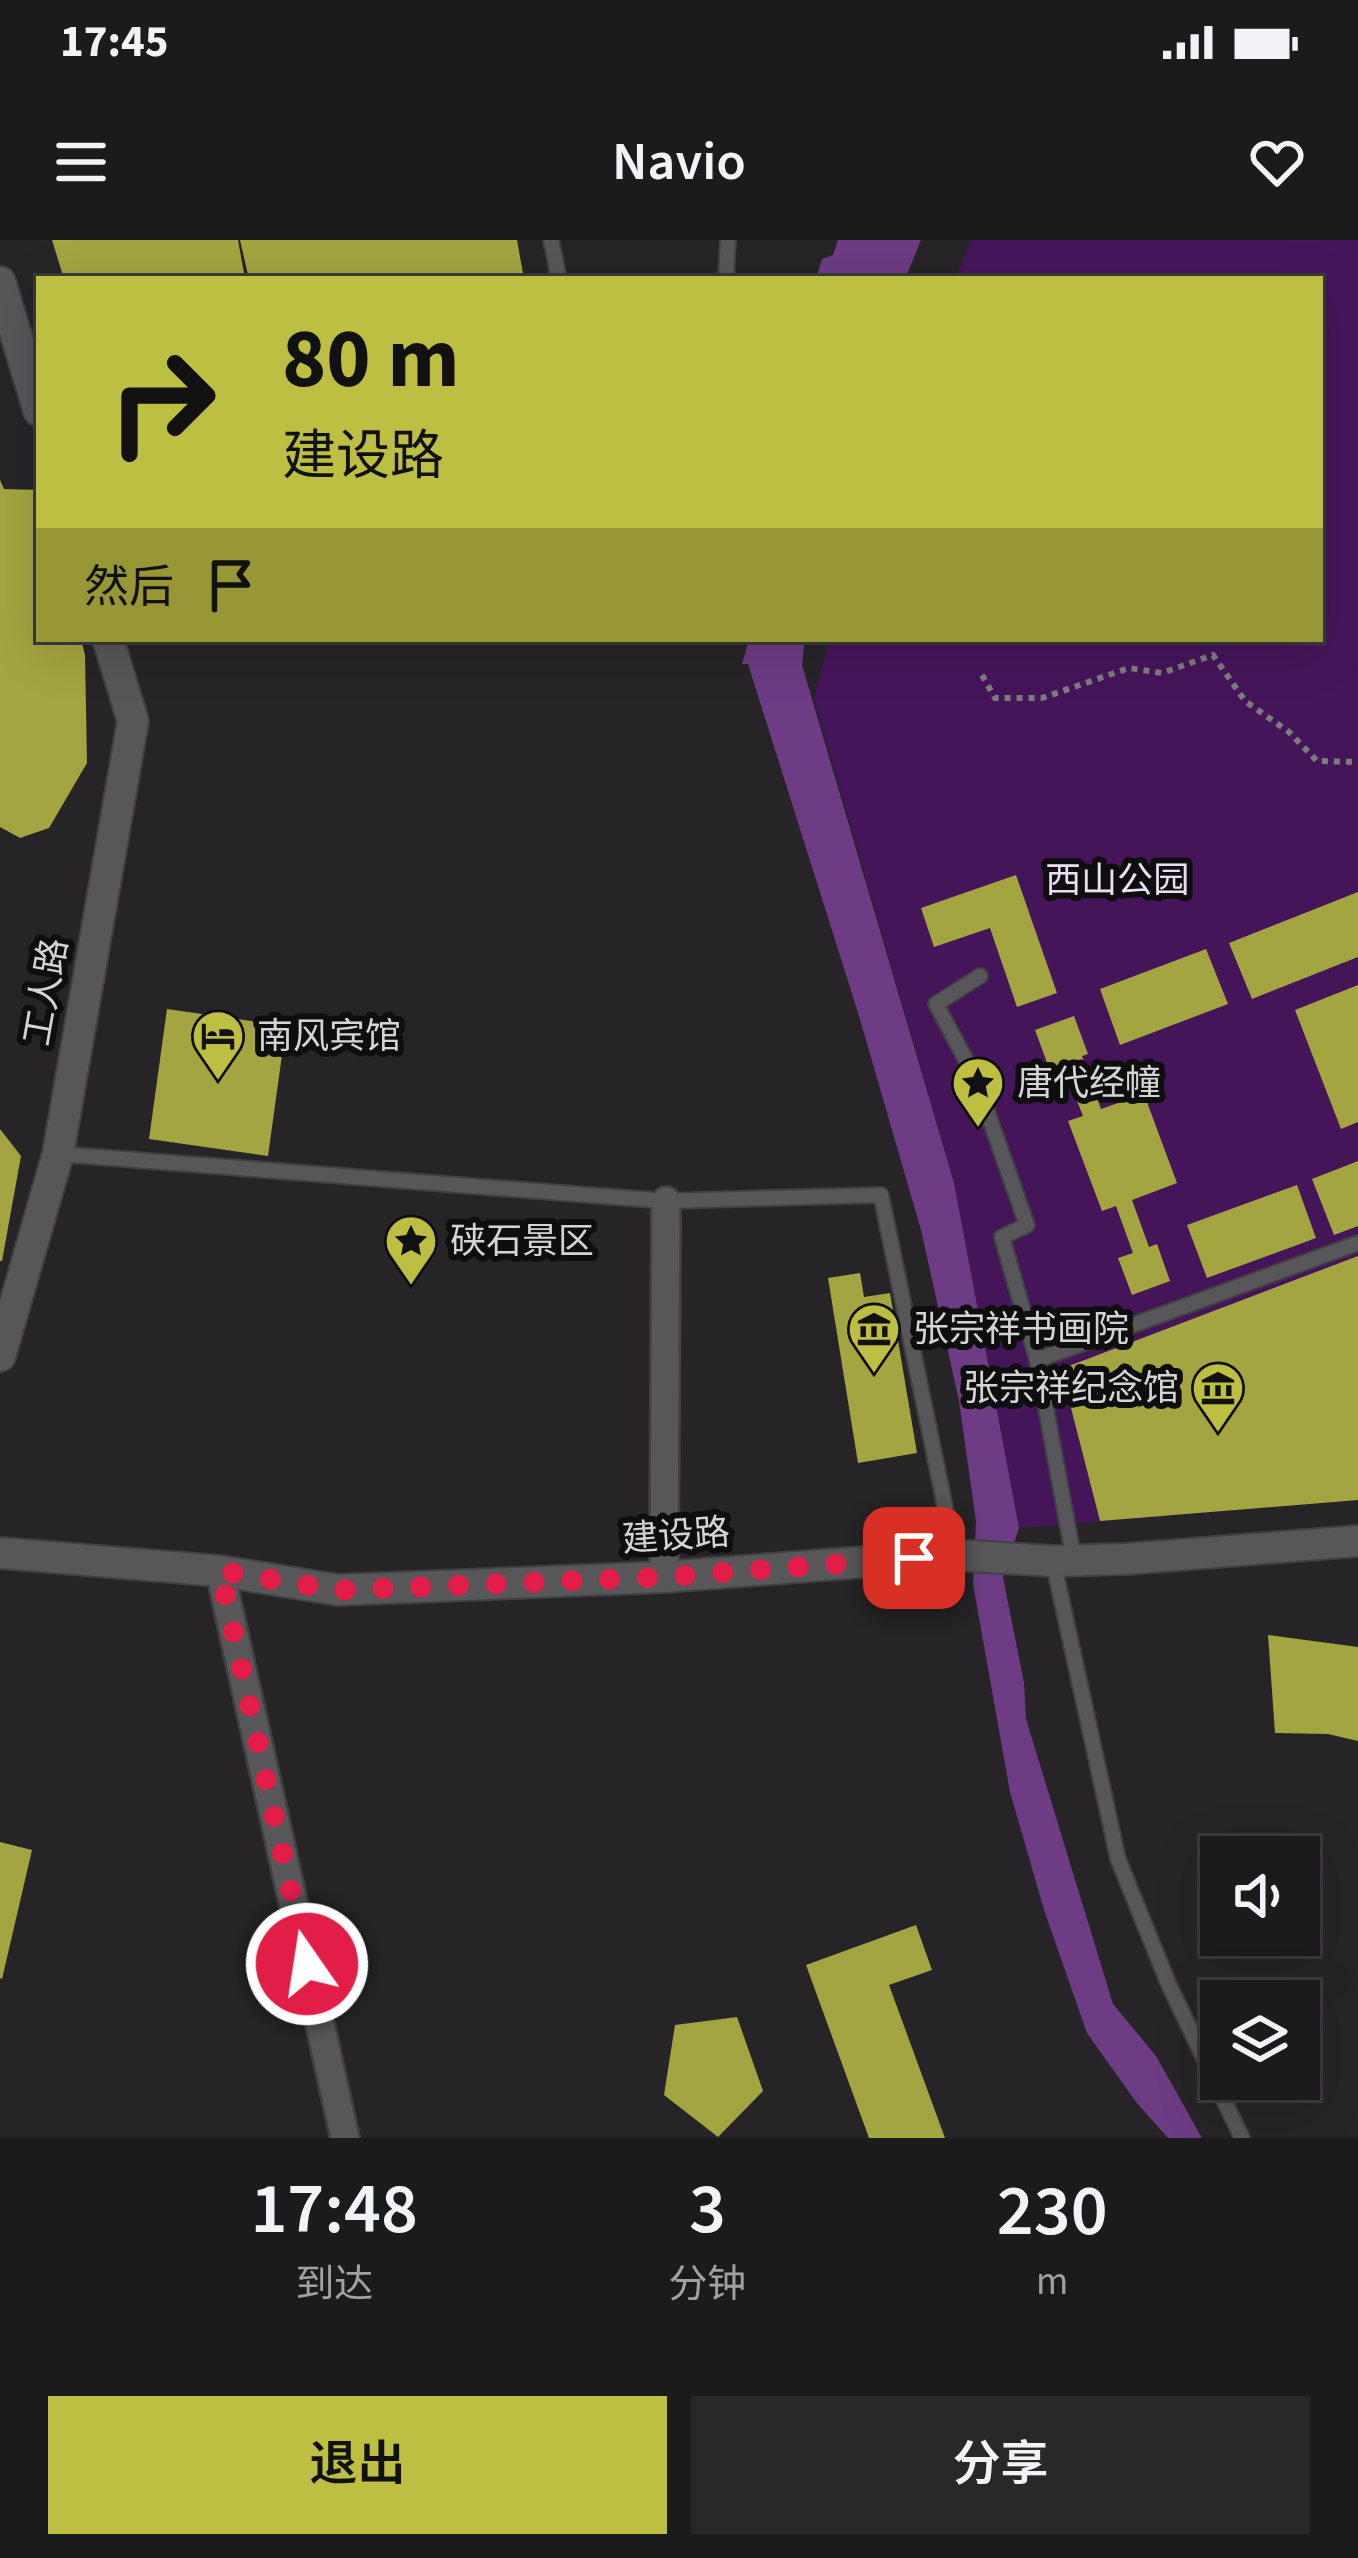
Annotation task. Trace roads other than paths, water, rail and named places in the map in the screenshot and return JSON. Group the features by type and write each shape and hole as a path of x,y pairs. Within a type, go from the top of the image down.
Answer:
{"street":[{"path":"0,282 36,401"},
{"name":"工人路","path":"0,1355 58,1154 133,721 109,642"},
{"path":"664,1577 666,1201"},
{"name":"建设路","path":"0,1553 220,1571 338,1590 664,1577 955,1555 1063,1561 1358,1540"},
{"path":"220,1571 345,2138"}],"lane":[{"path":"551,240 558,276"},
{"path":"726,276 728,240"},
{"path":"980,976 936,1004 975,1077 1027,1225 1002,1237 1037,1360 1063,1561 1118,1859 1169,1985 1242,2138"},
{"path":"58,1154 666,1201 881,1195 955,1555"},
{"path":"1037,1360 1358,1243"}],"place":[{"name":"南风宾馆","path":"218,1082"},
{"name":"唐代经幢","path":"978,1129"},
{"name":"硖石景区","path":"411,1287"},
{"name":"张宗祥书画院","path":"874,1375"},
{"name":"张宗祥纪念馆","path":"1218,1434"}],"park label":[{"name":"西山公园","path":"1117,880"}]}
